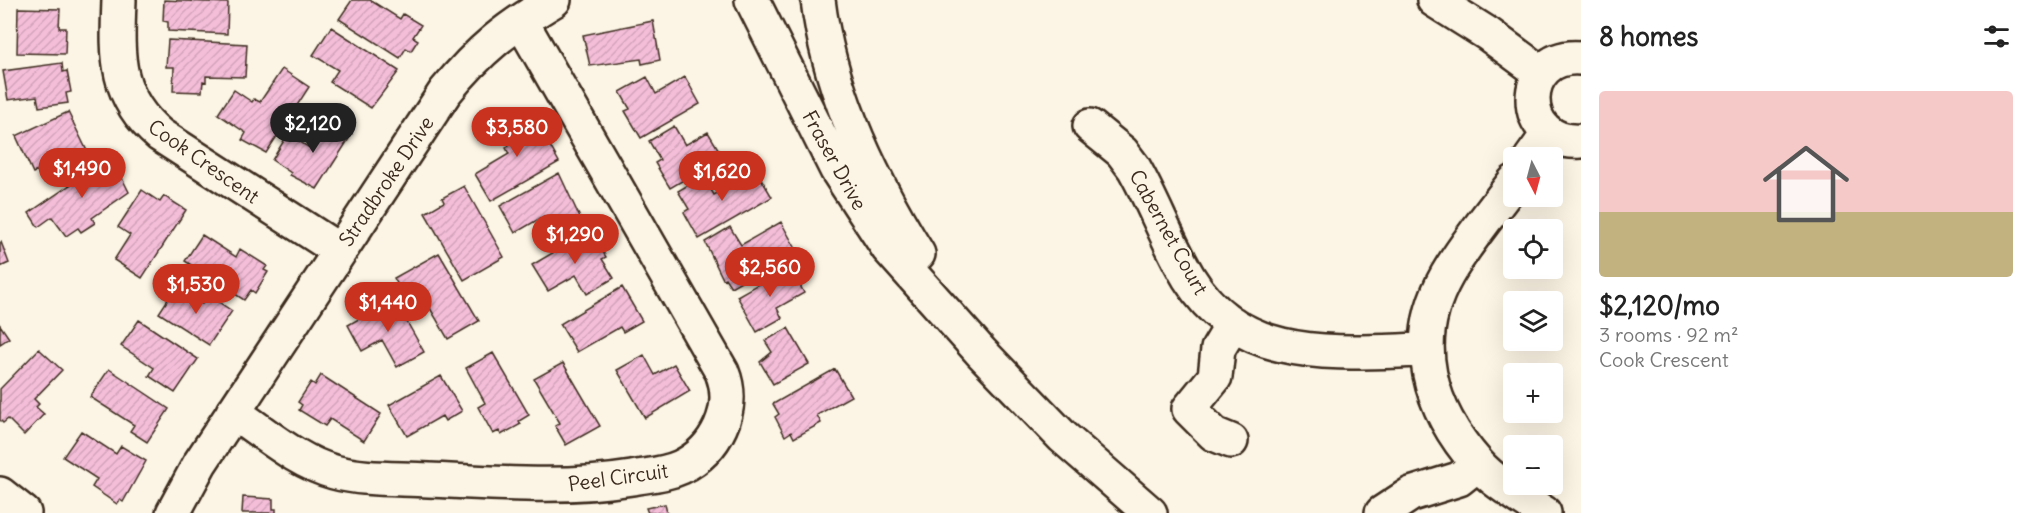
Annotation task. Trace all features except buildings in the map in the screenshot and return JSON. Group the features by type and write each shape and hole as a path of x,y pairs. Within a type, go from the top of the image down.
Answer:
{"street":[{"name":"Cook Crescent","path":"119,0 120,71 123,87 139,114 160,135 340,251"},
{"name":"Stradbroke Drive","path":"173,513 200,463 233,412 451,84 487,45 555,0"},
{"name":"Fraser Drive","path":"752,0 837,170 888,248 981,352 1063,437 1150,513"},
{"name":"Fraser Drive","path":"818,0 831,62 858,140 882,196 926,268 940,305"},
{"path":"1434,0 1488,34 1541,74"},
{"name":"Peel Circuit","path":"233,412 315,465 358,476 561,486 606,482 666,472 681,466 704,450 712,440 724,417 727,404 724,375 521,21"},
{"path":"1581,58 1562,59 1541,74 1533,88 1533,105 1538,120 1540,145 1563,140 1581,141"},
{"name":"Cabernet Court","path":"1090,126 1122,152 1134,168 1190,279 1206,302 1233,324 1260,340 1295,349 1427,350"},
{"path":"1503,197 1446,277 1429,320 1427,350 1434,397 1453,431 1478,464 1544,513"},
{"path":"1231,441 1214,434 1189,409 1215,377 1218,349 1233,324"},
{"path":"1382,513 1411,494 1460,479 1478,464"},
{"path":"0,494 24,513"}]}
